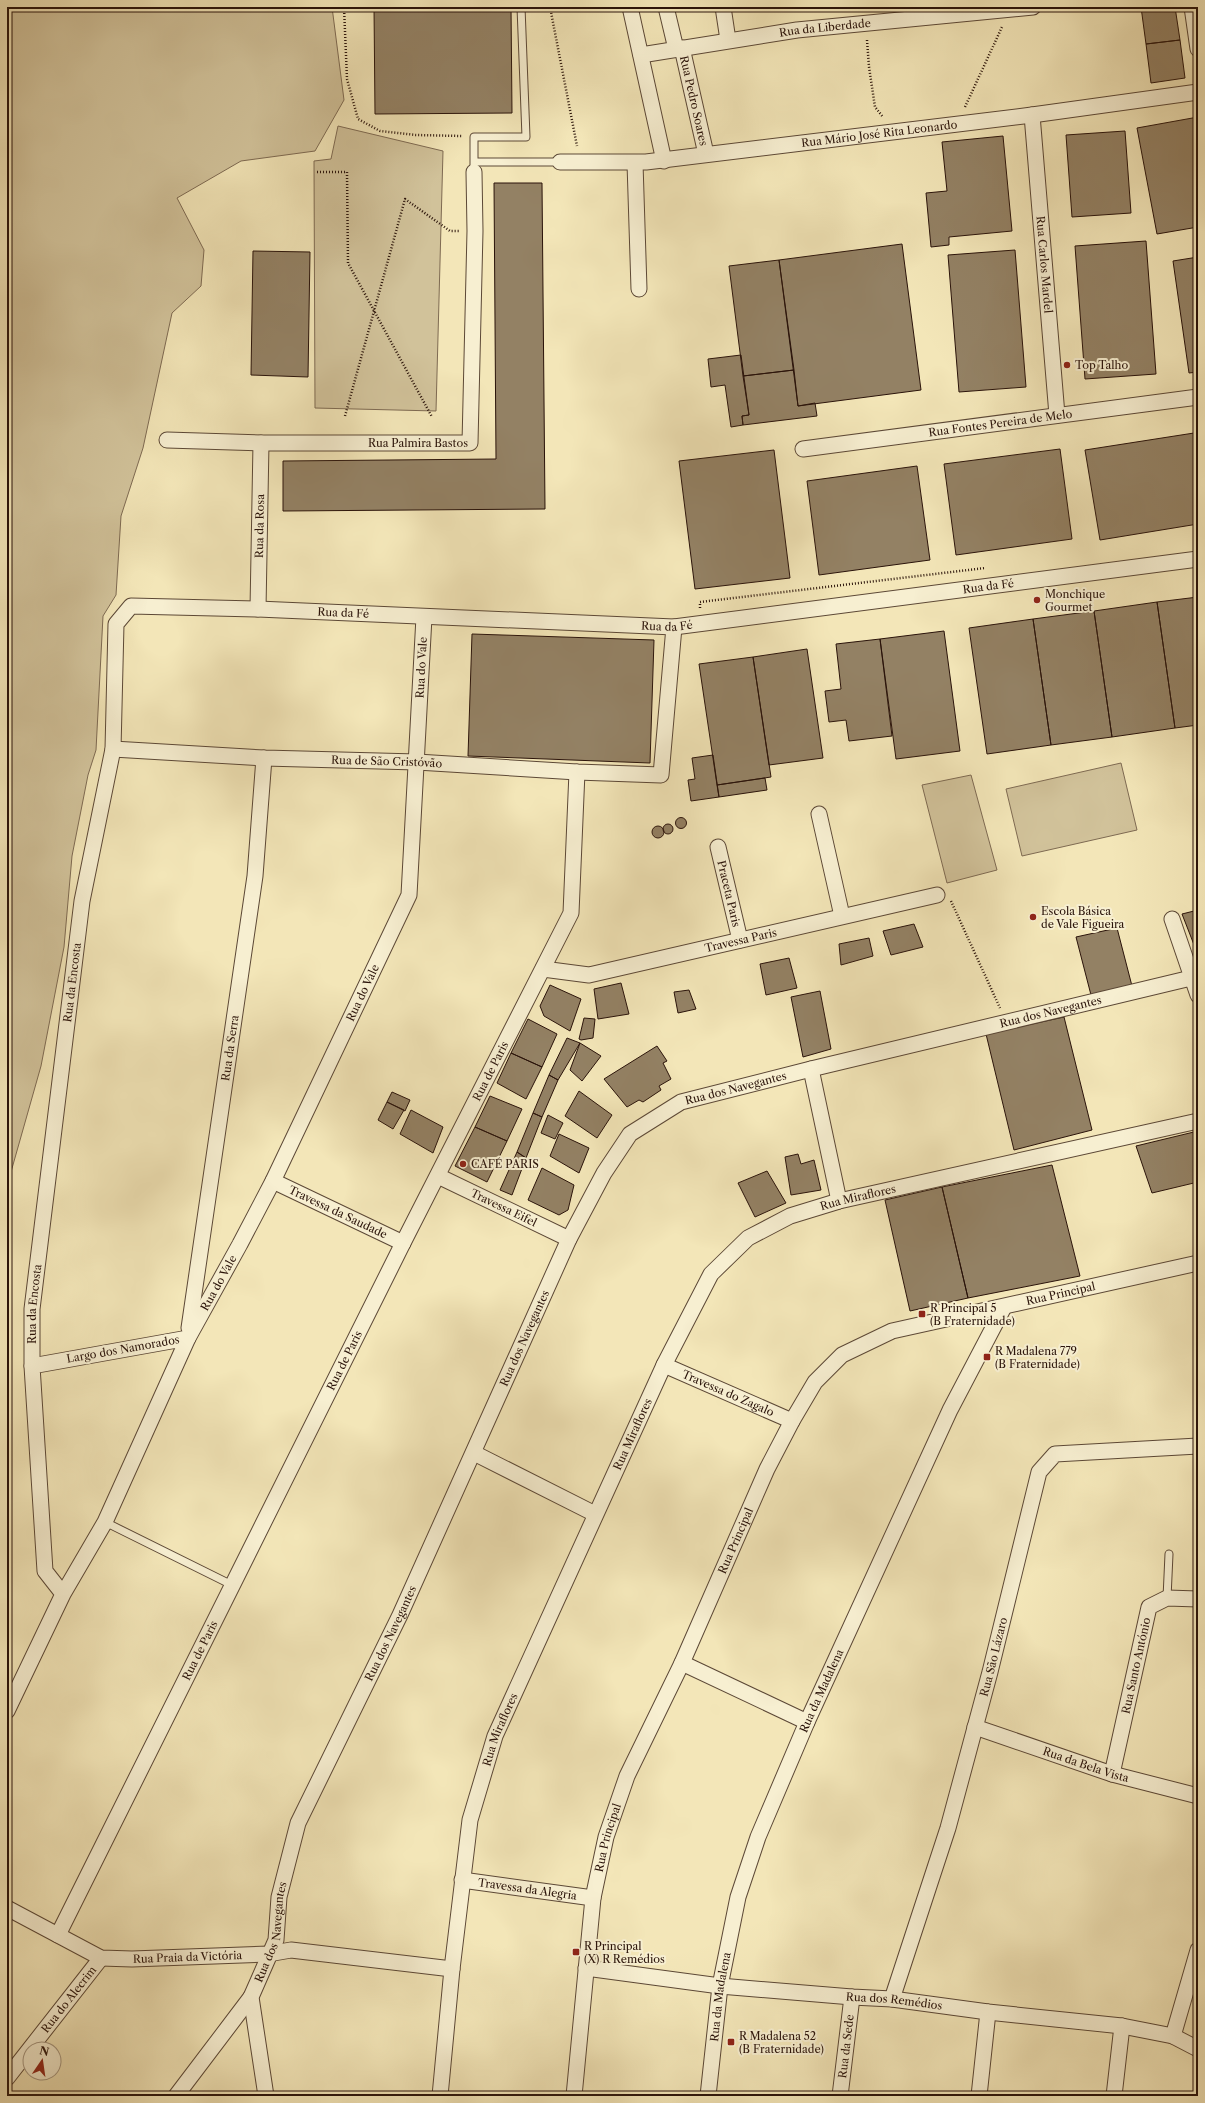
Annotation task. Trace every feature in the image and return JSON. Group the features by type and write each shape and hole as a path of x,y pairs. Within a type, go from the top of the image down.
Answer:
{"street":[{"path":"630,7 664,160"},
{"name":"Rua Pedro Soares","path":"666,7 679,48 706,154"},
{"path":"723,7 728,40"},
{"name":"Rua da Liberdade","path":"641,55 797,30 1033,7"},
{"path":"1192,7 1198,49"},
{"name":"Rua Mário José Rita Leonardo","path":"560,162 635,163 664,160 1032,115 1198,92"},
{"name":"Rua Carlos Mardel","path":"1032,115 1057,415"},
{"path":"635,163 639,289"},
{"name":"Rua Palmira Bastos","path":"167,440 261,443 470,443 475,231 474,167"},
{"name":"Rua Fontes Pereira de Melo","path":"803,449 1198,397"},
{"name":"Rua da Rosa","path":"258,609 261,443"},
{"name":"Rua da Fé","path":"131,606 258,609 674,627 1198,559"},
{"name":"Rua da Encosta","path":"32,1366 32,1309 82,901 113,749 116,624 131,606"},
{"name":"Rua do Vale","path":"188,1338 273,1181 409,895 424,617"},
{"name":"Rua de São Cristóvão","path":"113,749 264,758 417,762 577,772 661,775 674,627"},
{"name":"Rua da Serra","path":"188,1338 255,876 264,758"},
{"name":"Rua de Paris","path":"58,1935 403,1243 571,913 577,772"},
{"path":"819,814 842,916"},
{"name":"Praceta Paris","path":"718,847 740,940"},
{"name":"Travessa Paris","path":"543,969 590,975 937,895"},
{"path":"1172,919 1198,995"},
{"name":"Rua dos Navegantes","path":"266,2096 251,1997 268,1954 276,1940 279,1897 298,1823 396,1622 474,1453 569,1239 604,1173 630,1134 681,1102 811,1069 1191,978"},
{"path":"811,1069 839,1201"},
{"name":"Rua Miraflores","path":"440,2096 452,1969 470,1820 495,1736 664,1365 711,1274 748,1238 790,1216 839,1201 1198,1121"},
{"name":"Travessa Eifel","path":"438,1176 569,1239"},
{"name":"Travessa da Saudade","path":"273,1181 403,1243"},
{"name":"Rua Principal","path":"574,2096 593,1898 606,1837 627,1776 682,1663 767,1469 792,1421 815,1382 842,1355 892,1331 1198,1263"},
{"name":"Rua da Madalena","path":"708,2096 720,1986 738,1896 758,1837 807,1722 950,1410 1004,1307"},
{"name":"Largo dos Namorados","path":"32,1366 188,1338"},
{"name":"Largo dos Namorados","path":"7,1711 63,1594 105,1522 188,1338"},
{"name":"Travessa do Zagalo","path":"664,1365 792,1421"},
{"path":"32,1366 45,1571 63,1594"},
{"name":"Rua São Lázaro","path":"892,1998 948,1828 1039,1472 1055,1454 1198,1446"},
{"path":"474,1453 595,1514"},
{"name":"Rua Santo António","path":"1112,1774 1149,1607 1168,1598 1198,1599"},
{"path":"682,1663 807,1722"},
{"name":"Rua da Bela Vista","path":"975,1727 1112,1774 1198,1796"},
{"name":"Travessa da Alegria","path":"462,1880 593,1898"},
{"name":"Rua Praia da Victória","path":"7,1908 101,1958 132,1959 268,1954 291,1950 452,1969"},
{"path":"1173,2036 1198,1950"},
{"name":"Rua do Alecrim","path":"7,2078 101,1958"},
{"name":"Rua dos Remédios","path":"586,1968 720,1986 852,1997 892,1998 988,2012 1122,2026 1173,2036 1198,2048"},
{"path":"176,2096 251,1997"},
{"name":"Rua da Sede","path":"840,2096 852,1997"},
{"path":"979,2096 988,2012"},
{"path":"1114,2096 1122,2026"}],"lane":[{"path":"521,7 526,137 474,137 474,167 560,162"},
{"path":"105,1522 232,1586"},
{"path":"1168,1598 1169,1554"}],"path":[{"path":"344,7 347,79 358,119 380,131 416,135 474,137"},
{"path":"550,7 581,162"},
{"path":"957,124 1010,9"},
{"path":"866,24 868,67 875,107 894,132"},
{"path":"317,172 347,172 348,263 432,417"},
{"path":"345,416 405,199 450,231 475,231"},
{"path":"937,895 944,894 951,899 1003,1015"}],"shaded area":[{"path":"7,7 332,7 344,100 315,151 241,161 177,198 204,250 201,286 172,313 143,448 121,516 116,595 103,616 96,750 88,775 72,856 64,947 41,1066 7,1186"},
{"path":"338,126 443,151 436,411 315,408 314,161 331,159"},
{"path":"1121,763 1137,830 1022,856 1006,789"},
{"path":"971,775 997,870 947,883 922,785"}],"building":[{"path":"374,7 511,7 512,113 375,114"},
{"path":"1141,7 1175,7 1180,40 1146,44"},
{"path":"1180,40 1185,78 1151,83 1146,44"},
{"path":"1198,117 1198,227 1157,234 1137,128"},
{"path":"1125,131 1131,213 1072,217 1066,135"},
{"path":"1003,136 1012,231 949,237 949,245 931,247 926,193 947,191 942,142"},
{"path":"494,183 542,183 545,509 283,511 283,461 496,459"},
{"path":"1146,241 1156,374 1085,379 1075,246"},
{"path":"902,244 921,390 798,406 779,260"},
{"path":"1015,250 1026,387 959,392 948,255"},
{"path":"253,251 310,252 308,377 251,375"},
{"path":"1198,257 1198,372 1189,373 1173,261"},
{"path":"779,260 794,370 743,376 729,266"},
{"path":"741,355 749,415 742,416 743,425 731,427 725,385 711,387 708,359"},
{"path":"794,370 798,406 815,403 817,416 743,425 742,416 749,415 743,376"},
{"path":"1194,433 1198,455 1198,524 1100,540 1085,450"},
{"path":"1060,449 1072,539 956,555 944,464"},
{"path":"774,450 790,578 695,589 679,461"},
{"path":"917,466 930,560 819,575 807,481"},
{"path":"1198,597 1198,725 1175,728 1157,602"},
{"path":"1157,602 1175,728 1112,737 1094,611"},
{"path":"1094,611 1112,737 1051,745 1033,619"},
{"path":"1033,619 1051,745 987,754 969,628"},
{"path":"944,631 960,751 896,759 880,639"},
{"path":"472,634 654,640 650,763 468,756"},
{"path":"880,639 892,736 849,741 846,720 829,722 825,691 841,689 836,644"},
{"path":"807,649 823,758 769,765 753,657"},
{"path":"753,657 771,777 717,785 699,664"},
{"path":"713,755 719,797 691,801 688,780 695,779 692,758"},
{"path":"765,778 767,790 719,797 717,785"},
{"path":"681,817 685,819 687,823 685,827 681,829 677,827 675,823 677,819"},
{"path":"666,824 670,824 672,825 672,833 666,834 663,831 663,827"},
{"path":"658,826 662,828 664,832 662,836 658,838 654,836 652,832 654,828"},
{"path":"1198,910 1198,955 1182,914"},
{"path":"914,924 923,947 891,955 883,931"},
{"path":"1117,928 1132,986 1091,995 1076,937"},
{"path":"869,938 873,956 841,965 839,944"},
{"path":"789,958 797,988 766,995 760,964"},
{"path":"621,983 629,1014 598,1019 594,989"},
{"path":"550,985 581,999 570,1031 544,1016 540,1006"},
{"path":"689,990 696,1009 678,1013 674,992"},
{"path":"820,991 831,1049 803,1057 791,997"},
{"path":"1064,1017 1092,1130 1014,1150 986,1034"},
{"path":"584,1018 595,1019 593,1038 581,1040 579,1039"},
{"path":"528,1019 557,1034 542,1067 511,1053"},
{"path":"567,1038 580,1043 558,1080 549,1075"},
{"path":"580,1043 601,1056 582,1081 570,1070"},
{"path":"657,1046 667,1061 663,1063 671,1079 659,1086 661,1090 643,1102 639,1100 627,1107 604,1079"},
{"path":"511,1053 542,1067 526,1099 497,1083"},
{"path":"549,1075 558,1080 542,1117 533,1113"},
{"path":"579,1091 612,1115 597,1138 565,1116"},
{"path":"392,1092 410,1100 405,1111 387,1102"},
{"path":"490,1096 522,1109 507,1141 475,1127"},
{"path":"387,1102 404,1110 393,1129 378,1120"},
{"path":"411,1110 443,1127 433,1153 400,1134"},
{"path":"533,1113 542,1117 526,1158 517,1152"},
{"path":"548,1115 563,1123 555,1139 541,1133"},
{"path":"475,1127 507,1141 487,1182 455,1166"},
{"path":"1198,1131 1198,1182 1152,1193 1136,1146"},
{"path":"559,1134 589,1148 579,1173 550,1156"},
{"path":"517,1152 526,1158 512,1195 500,1190"},
{"path":"798,1154 801,1164 814,1160 821,1190 791,1195 785,1157"},
{"path":"1052,1165 1080,1276 968,1298 942,1187"},
{"path":"542,1168 574,1185 568,1210 559,1215 528,1200"},
{"path":"767,1171 786,1203 755,1217 738,1183"},
{"path":"942,1187 968,1298 910,1311 885,1200"}],"place":[{"name":"Top Talho","path":"1067,365"},
{"name":"Monchique Gourmet","path":"1037,600"},
{"name":"Escola Básica de Vale Figueira","path":"1033,917"},
{"name":"CAFÉ PARIS","path":"463,1164"},
{"name":"R Principal 5 (B Fraternidade)","path":"922,1314"},
{"name":"R Madalena 779 (B Fraternidade)","path":"987,1357"},
{"name":"R Principal (X) R Remédios","path":"576,1952"},
{"name":"R Madalena 52 (B Fraternidade)","path":"731,2042"}]}
